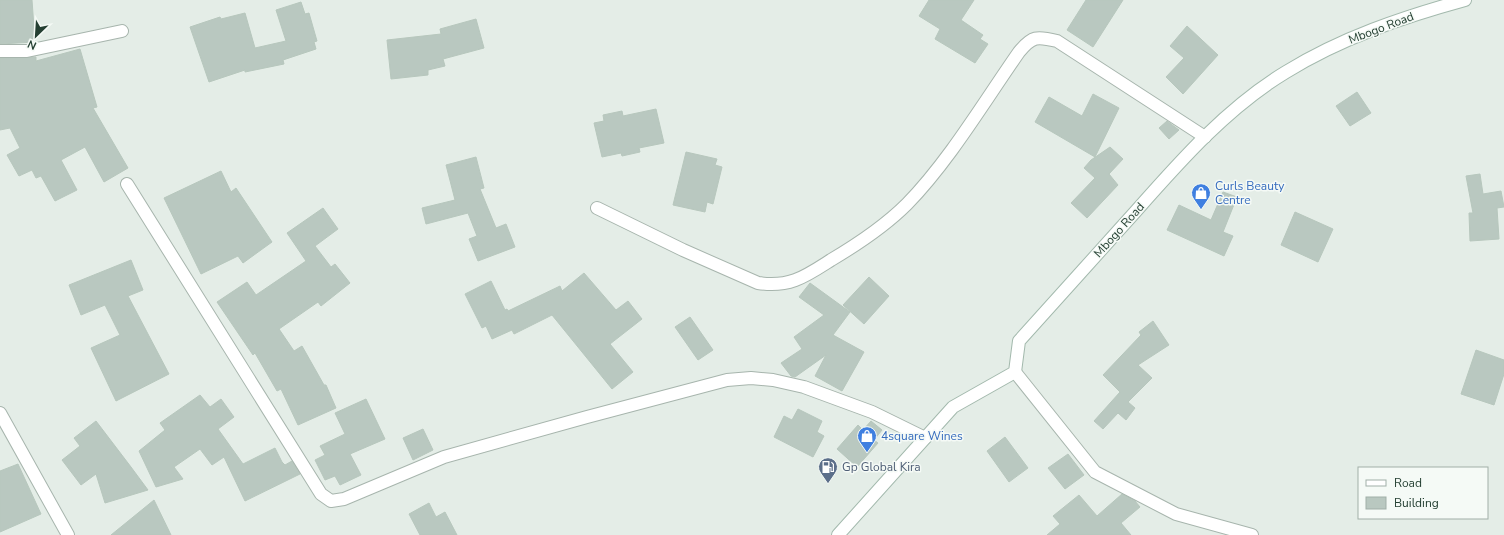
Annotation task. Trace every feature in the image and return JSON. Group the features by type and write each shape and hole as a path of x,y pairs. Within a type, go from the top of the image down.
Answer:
{"street":[{"name":"Mbogo Road","path":"1015,372 1019,341 1165,179 1205,137 1250,96 1286,72 1330,48 1372,30 1432,9 1465,0"},
{"path":"0,51 27,51 122,31"},
{"path":"597,208 683,250 758,282 771,285 788,283 802,278 850,249 882,226 907,204 959,138 1019,52 1034,38 1045,38 1056,42 1205,137"},
{"path":"127,184 321,494 330,501 344,499 444,458 588,417 727,380 751,378 773,380 804,387 872,412 925,438"},
{"path":"838,535 953,407 1015,372 1095,472 1176,514 1252,535"},
{"path":"0,413 68,535"}],"building":[{"path":"0,0 32,0 35,42 0,44"},
{"path":"929,0 974,0 961,20 983,35 980,39 988,44 975,63 935,39 940,29 919,16"},
{"path":"1086,0 1123,0 1093,47 1067,30"},
{"path":"301,2 305,14 309,13 317,41 314,42 316,49 283,60 284,64 245,72 245,70 209,82 190,27 220,17 221,19 245,13 255,48 286,41 276,10"},
{"path":"476,19 484,48 443,59 445,66 428,70 428,75 391,79 387,40 441,34 440,29"},
{"path":"1187,26 1218,55 1183,94 1166,77 1184,58 1170,46"},
{"path":"80,49 97,107 93,108 128,168 104,182 85,147 61,160 77,190 55,201 41,176 36,178 32,170 19,176 7,155 20,148 10,128 0,130 0,58 36,57 36,61"},
{"path":"1357,92 1371,113 1350,126 1336,106"},
{"path":"1093,94 1119,108 1095,157 1035,122 1049,97 1082,116"},
{"path":"656,109 664,143 639,148 640,152 622,156 621,153 602,157 594,123 604,121 603,115 622,111 623,116"},
{"path":"1167,121 1179,130 1169,139 1159,128"},
{"path":"1110,147 1123,159 1109,174 1118,185 1087,218 1071,203 1095,178 1084,168 1091,160"},
{"path":"686,152 717,159 715,165 722,167 713,204 707,202 705,212 673,205"},
{"path":"476,157 484,188 480,189 496,228 506,224 515,247 478,261 469,239 477,236 468,213 426,224 422,208 455,200 446,165"},
{"path":"221,171 231,192 236,188 272,242 243,263 238,256 201,274 164,198"},
{"path":"1480,174 1483,194 1501,191 1504,207 1497,208 1499,239 1470,241 1469,213 1473,213 1466,176"},
{"path":"1223,192 1237,197 1223,232 1233,236 1224,256 1167,230 1179,205 1211,220"},
{"path":"323,208 338,229 315,246 331,267 335,264 350,283 321,306 318,302 279,329 294,351 302,346 324,385 326,385 336,408 298,425 281,389 277,391 255,353 253,355 217,302 247,282 256,295 306,261 287,233"},
{"path":"1295,212 1333,229 1318,262 1281,245"},
{"path":"131,260 143,290 128,296 169,374 116,401 91,348 120,335 105,305 81,315 69,285"},
{"path":"584,273 616,310 628,301 642,319 610,344 633,372 612,389 552,315 514,334 512,330 492,339 486,326 482,328 465,294 491,281 505,310 507,309 508,311 560,286 562,291"},
{"path":"869,277 889,296 864,324 843,305"},
{"path":"810,283 850,312 833,335 864,352 842,391 815,376 826,355 795,377 791,376 781,363 802,349 794,337 824,315 799,297"},
{"path":"690,317 713,350 698,360 675,327"},
{"path":"1153,321 1169,345 1138,365 1152,378 1128,402 1135,408 1126,420 1118,413 1103,429 1094,421 1120,392 1103,375 1141,335 1139,332"},
{"path":"1476,350 1504,360 1504,374 1494,405 1461,394"},
{"path":"200,395 210,407 221,399 234,417 218,429 243,464 275,448 282,462 285,465 292,461 300,474 245,501 224,457 212,465 200,449 174,467 183,479 156,487 139,451 165,430 160,423"},
{"path":"366,399 385,439 350,454 361,475 340,485 335,476 325,480 315,460 325,455 320,446 345,434 335,413"},
{"path":"798,409 822,421 817,432 824,436 813,457 774,437 784,416 792,420"},
{"path":"96,421 148,490 105,503 96,474 81,485 62,460 80,446 74,438"},
{"path":"871,421 882,430 874,440 878,443 857,467 837,449 858,425 863,430"},
{"path":"423,429 433,450 413,460 403,438"},
{"path":"1005,437 1028,468 1009,482 987,451"},
{"path":"1068,454 1084,475 1065,489 1048,468"},
{"path":"18,464 41,514 0,532 0,471"},
{"path":"1122,494 1135,501 1140,507 1121,523 1131,535 1047,535 1060,524 1053,516 1079,495 1097,516"},
{"path":"154,500 171,535 111,535 127,522"},
{"path":"429,503 436,517 445,512 457,535 420,535 409,514"}],"place":[{"name":"Curls Beauty Centre","path":"1201,210"},
{"name":"4square Wines","path":"867,453"},
{"name":"Gp Global Kira","path":"828,484"}]}
